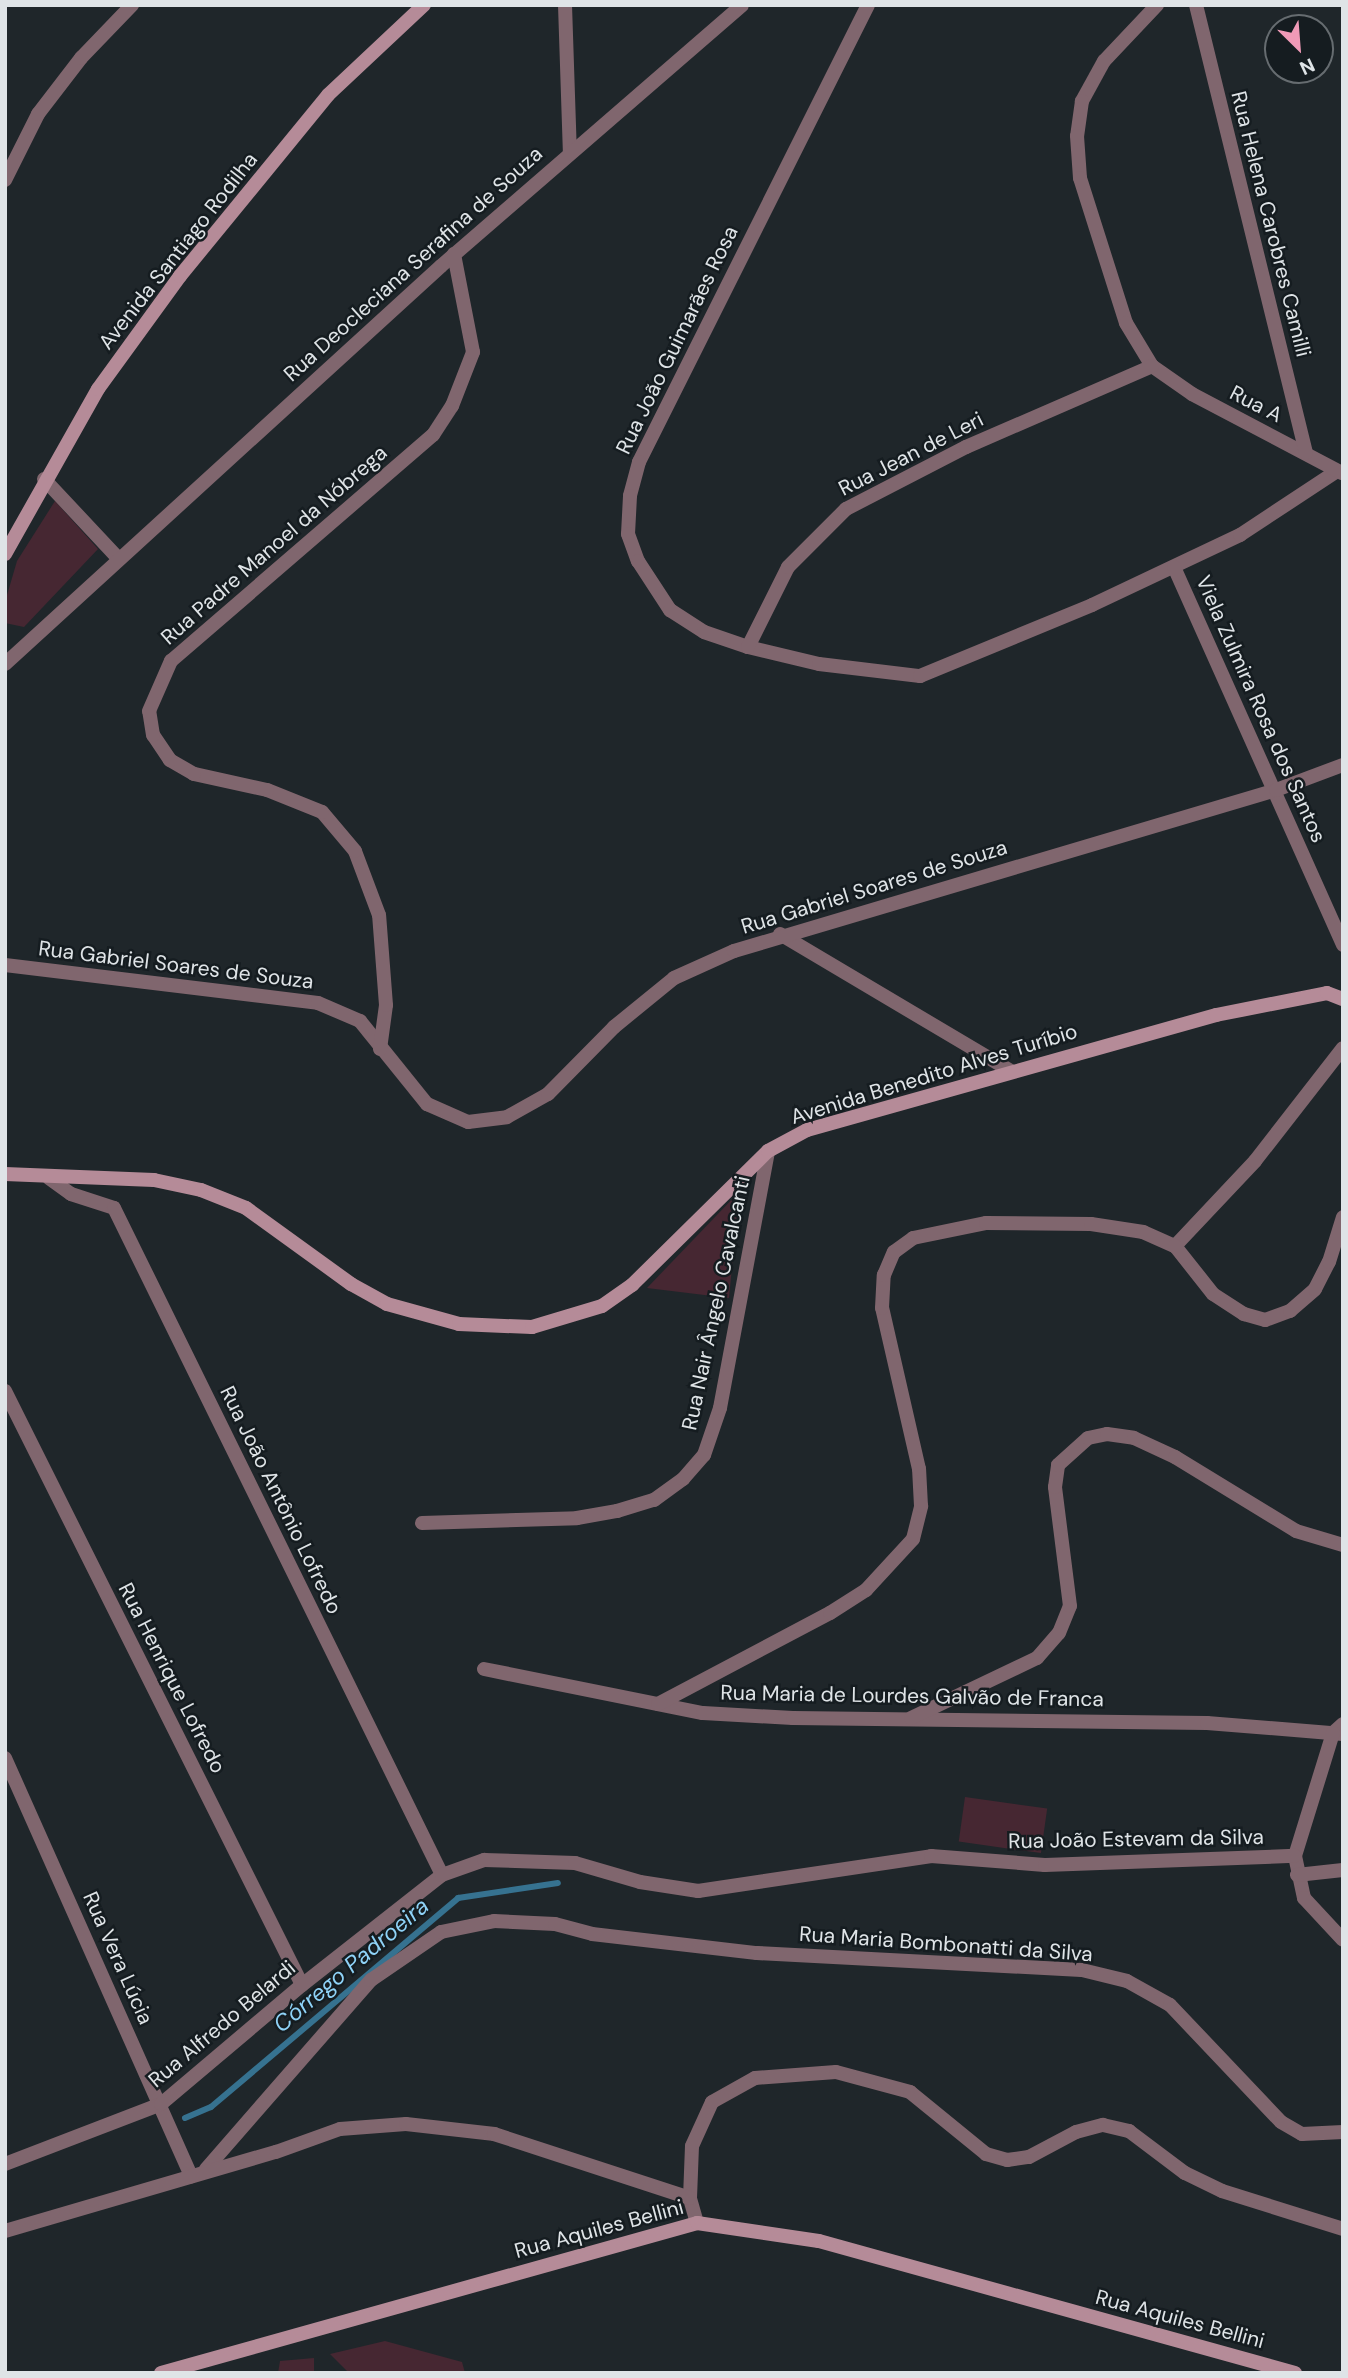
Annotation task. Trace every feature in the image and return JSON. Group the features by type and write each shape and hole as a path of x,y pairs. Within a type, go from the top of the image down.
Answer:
{"main road":[{"name":"Avenida Santiago Rodilha","path":"5,554 44,479 98,388 180,276 328,94 424,5"},
{"name":"Avenida Benedito Alves Turíbio","path":"5,1174 49,1178 154,1180 201,1190 246,1209 351,1284 387,1304 459,1324 532,1327 602,1306 632,1284 768,1151 807,1130 1216,1015 1327,993 1343,999"},
{"name":"Rua Aquiles Bellini","path":"161,2373 697,2223 819,2241 1295,2373"}],"street":[{"path":"5,180 37,114 81,58 132,5"},
{"path":"565,5 570,152"},
{"name":"Rua Deocleciana Serafina de Souza","path":"5,664 454,254 741,5"},
{"name":"Rua João Guimarães Rosa","path":"868,5 639,462 630,496 628,534 638,561 670,610 704,632 748,647 819,664 920,676 1240,535 1340,472"},
{"path":"1152,366 1126,323 1114,293 1080,178 1077,136 1082,102 1104,61 1157,5"},
{"name":"Rua Helena Carobres Camilli","path":"1195,5 1306,453"},
{"name":"Rua Padre Manoel da Nóbrega","path":"380,1049 386,1005 379,915 355,851 322,812 267,790 194,774 170,760 153,735 149,711 171,661 433,435 452,406 473,352 454,254"},
{"name":"Rua Jean de Leri","path":"748,647 788,567 846,509 1003,430 1152,366"},
{"name":"Rua A","path":"1152,366 1192,394 1340,472"},
{"path":"44,479 118,558"},
{"name":"Viela Zulmira Rosa dos Santos","path":"1174,566 1343,945"},
{"name":"Rua Gabriel Soares de Souza","path":"5,965 318,1003 360,1021 427,1104 468,1122 507,1117 548,1094 624,1018 674,978 780,934 1276,790 1343,765"},
{"path":"780,934 1011,1071"},
{"path":"1175,1246 1255,1161 1343,1048"},
{"name":"Rua Nair Ângelo Cavalcanti","path":"422,1523 604,1514 654,1500 683,1479 704,1455 720,1408 768,1151"},
{"name":"Rua João Antônio Lofredo","path":"49,1178 71,1194 114,1208 442,1875"},
{"path":"658,1704 830,1613 866,1590 913,1539 921,1506 919,1469 882,1308 884,1275 894,1252 930,1233 986,1223 1032,1222 1143,1232 1175,1246 1213,1294 1244,1314 1265,1320 1290,1311 1315,1289 1329,1262 1343,1217"},
{"name":"Rua Henrique Lofredo","path":"5,1391 302,1985"},
{"path":"906,1720 1037,1658 1059,1633 1070,1606 1055,1487 1058,1465 1088,1438 1107,1434 1134,1438 1175,1457 1296,1531 1343,1545"},
{"name":"Rua Maria de Lourdes Galvão de Franca","path":"484,1669 658,1704 729,1714 906,1720 1207,1723 1340,1731"},
{"path":"1340,1731 1296,1856 1297,1875 1304,1898 1343,1940"},
{"name":"Rua Vera Lúcia","path":"5,1758 191,2176"},
{"name":"Rua João Estevam da Silva","path":"442,1875 484,1860 575,1863 640,1882 698,1891 931,1856 1045,1865 1296,1856"},
{"path":"1297,1875 1343,1870"},
{"name":"Rua Alfredo Belardi","path":"5,2164 161,2104 229,2051 302,1985 442,1875"},
{"name":"Rua Maria Bombonatti da Silva","path":"206,2169 299,2058 371,1980 441,1932 494,1921 555,1924 655,1942 822,1958 1082,1970 1127,1981 1170,2005 1281,2122 1302,2134 1343,2132"},
{"path":"697,2223 690,2198 692,2146 712,2102 755,2078 783,2073 836,2072 910,2092 986,2154 1007,2160 1048,2150 1076,2132 1104,2125 1129,2130 1185,2173 1222,2191 1343,2229"},
{"path":"5,2231 191,2176 206,2169 276,2152 340,2129 406,2124 458,2126 537,2147 690,2198"}],"shaded area":[{"path":"55,501 98,549 24,627 5,623 5,602 17,561"},
{"path":"739,1192 729,1298 647,1288"},
{"path":"965,1797 1047,1809 1041,1853 959,1842"},
{"path":"385,2341 462,2362 465,2373 349,2373 330,2354"},
{"path":"314,2358 314,2373 278,2373 280,2361"}],"waterway":[{"name":"Córrego Padroeira","path":"185,2118 211,2107 458,1898 558,1883"}]}
